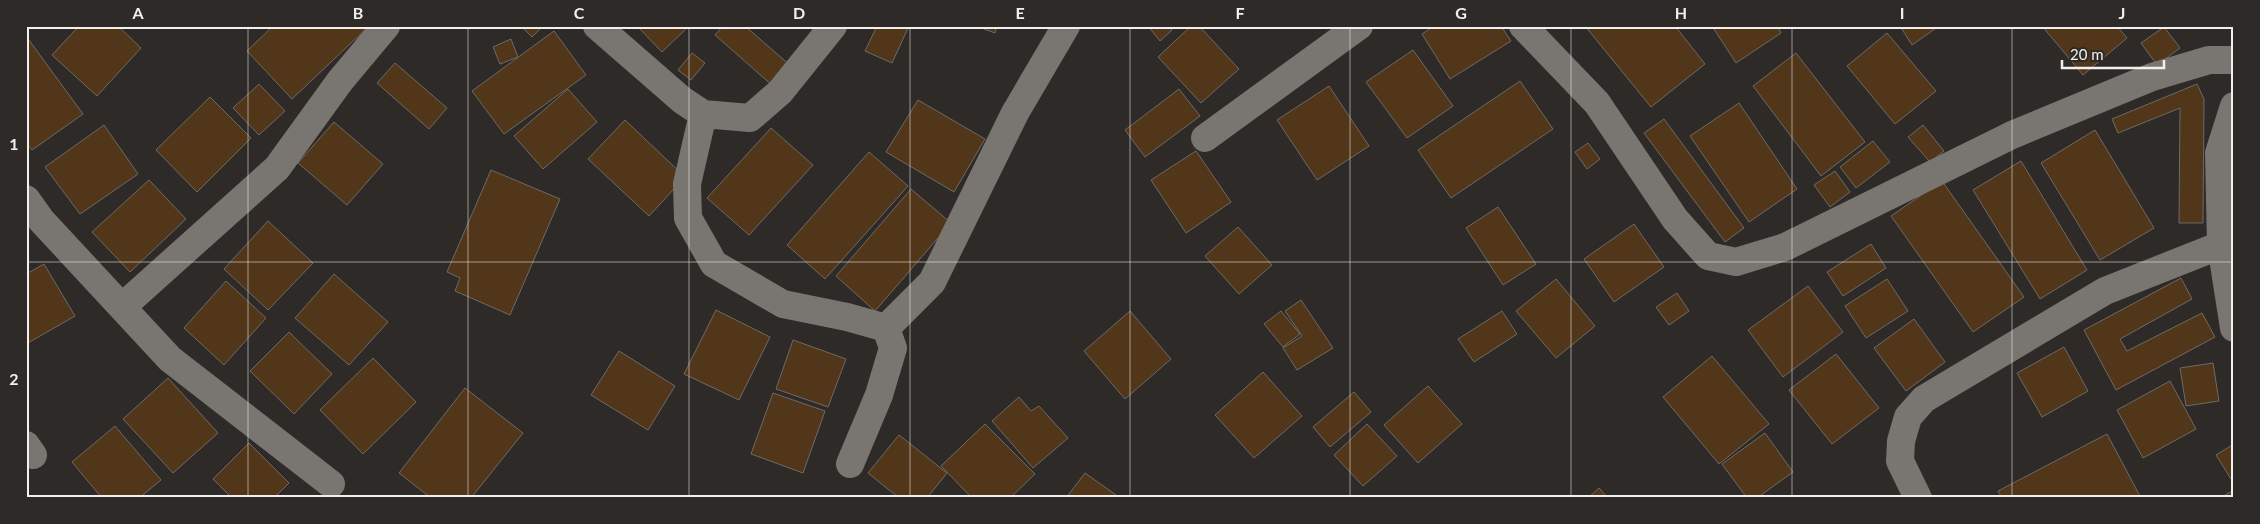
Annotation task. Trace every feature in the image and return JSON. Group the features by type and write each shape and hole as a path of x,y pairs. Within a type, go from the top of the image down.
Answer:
{"street":[{"path":"122,307 277,168 340,81 386,26"},
{"path":"597,26 682,100 703,114 750,118 780,92 833,26"},
{"path":"886,328 932,282 1015,113 1066,26"},
{"path":"1205,138 1359,26"},
{"path":"1523,26 1597,102 1675,218 1708,256 1736,262 1785,247 2012,135 2152,77 2209,60 2234,60"},
{"path":"2234,106 2220,153 2220,246 2234,328"},
{"path":"703,114 687,184 688,218 714,264 783,304 847,317 886,328"},
{"path":"31,216 122,307 170,359 331,484"},
{"path":"1918,498 1900,461 1901,441 1908,417 1924,399 2105,291 2220,246"},
{"path":"850,464 879,395 893,348 886,328"}],"building":[{"path":"79,26 118,26 141,48 97,96 52,55"},
{"path":"273,26 369,26 292,99 247,51"},
{"path":"521,26 543,26 532,37"},
{"path":"637,26 689,26 662,52"},
{"path":"723,26 745,26 792,67 774,87 715,35"},
{"path":"877,26 909,26 892,63 865,51"},
{"path":"976,26 997,26 995,33"},
{"path":"1148,26 1169,26 1172,30 1160,41"},
{"path":"1191,26 1199,26 1239,69 1201,103 1158,57"},
{"path":"1434,26 1501,26 1511,41 1450,79 1422,34"},
{"path":"1585,26 1675,26 1705,64 1651,107"},
{"path":"1712,26 1777,26 1781,33 1736,63"},
{"path":"1900,26 1939,26 1912,45"},
{"path":"2042,26 2117,26 2127,38 2083,75"},
{"path":"2164,27 2180,48 2157,65 2141,43"},
{"path":"554,31 586,75 504,134 472,91"},
{"path":"1887,33 1936,91 1895,124 1847,66"},
{"path":"26,36 83,114 32,150 26,143"},
{"path":"511,39 518,57 500,64 493,47"},
{"path":"1413,50 1453,106 1407,138 1366,82"},
{"path":"692,53 705,63 691,80 678,70"},
{"path":"1796,53 1865,142 1821,176 1753,86"},
{"path":"395,63 447,108 429,129 377,83"},
{"path":"1520,81 1553,129 1451,198 1418,150"},
{"path":"259,84 285,111 259,135 233,108"},
{"path":"2197,84 2204,99 2203,223 2179,223 2180,108 2118,133 2112,119"},
{"path":"1329,86 1369,146 1317,180 1277,120"},
{"path":"568,89 597,122 543,169 514,136"},
{"path":"1179,89 1200,116 1145,157 1125,130"},
{"path":"210,97 251,138 197,192 156,150"},
{"path":"918,100 985,139 954,192 886,152"},
{"path":"1739,103 1797,189 1749,222 1690,136"},
{"path":"1664,119 1744,228 1725,242 1644,133"},
{"path":"625,120 685,177 649,216 588,159"},
{"path":"334,122 383,164 347,205 298,163"},
{"path":"104,125 138,174 80,214 45,167"},
{"path":"1923,125 1944,151 1930,162 1908,137"},
{"path":"771,128 813,165 749,235 707,198"},
{"path":"2095,130 2154,228 2100,260 2041,163"},
{"path":"1873,141 1890,162 1856,188 1840,167"},
{"path":"1588,143 1600,159 1587,169 1575,152"},
{"path":"1196,151 1231,202 1186,233 1151,180"},
{"path":"869,152 908,186 825,279 787,245"},
{"path":"2021,161 2087,270 2040,299 1973,190"},
{"path":"491,170 560,199 510,315 455,291 460,278 447,272"},
{"path":"1835,171 1850,192 1830,207 1814,185"},
{"path":"149,180 186,219 130,272 92,232"},
{"path":"1942,181 2024,297 1973,332 1891,216"},
{"path":"911,189 951,223 875,311 836,276"},
{"path":"1498,207 1536,264 1503,285 1466,228"},
{"path":"268,221 313,263 268,310 224,269"},
{"path":"1634,224 1664,267 1614,302 1584,259"},
{"path":"1238,227 1272,265 1239,294 1205,256"},
{"path":"1871,244 1886,268 1843,296 1827,272"},
{"path":"44,264 75,316 26,344 26,274"},
{"path":"334,274 388,322 349,365 295,318"},
{"path":"2181,278 2192,299 2120,339 2127,351 2202,313 2215,337 2116,390 2084,330"},
{"path":"1556,279 1595,326 1556,358 1516,311"},
{"path":"1887,279 1908,311 1866,338 1845,306"},
{"path":"226,281 266,318 224,365 184,328"},
{"path":"1808,286 1843,332 1783,377 1748,330"},
{"path":"1677,293 1689,311 1669,325 1656,307"},
{"path":"1301,300 1333,348 1297,370 1283,348 1302,336 1285,311"},
{"path":"716,310 770,337 739,400 684,374"},
{"path":"1130,311 1171,359 1125,399 1084,351"},
{"path":"1281,311 1300,334 1283,347 1264,324"},
{"path":"1502,311 1517,334 1474,362 1458,339"},
{"path":"1914,319 1945,362 1906,391 1874,348"},
{"path":"289,332 332,374 294,414 250,371"},
{"path":"793,340 846,359 828,407 776,389"},
{"path":"2064,347 2088,391 2042,417 2017,373"},
{"path":"619,351 675,386 648,430 591,395"},
{"path":"1836,354 1879,408 1832,444 1789,390"},
{"path":"1712,356 1769,424 1719,464 1663,397"},
{"path":"373,358 416,402 363,454 320,410"},
{"path":"2213,363 2219,401 2186,406 2180,368"},
{"path":"1263,372 1302,416 1254,458 1215,415"},
{"path":"168,378 218,433 173,473 123,419"},
{"path":"2170,381 2196,429 2143,458 2117,410"},
{"path":"1428,386 1462,424 1418,463 1384,425"},
{"path":"465,388 523,433 471,498 431,498 399,473"},
{"path":"1354,392 1371,412 1330,447 1313,427"},
{"path":"773,393 825,411 803,473 751,454"},
{"path":"1019,397 1031,411 1039,406 1068,438 1033,468 992,421"},
{"path":"985,424 1035,474 1010,498 972,498 941,466"},
{"path":"1367,424 1397,456 1363,486 1334,455"},
{"path":"115,426 161,480 139,498 102,498 72,462"},
{"path":"1765,433 1793,472 1757,498 1747,498 1722,464"},
{"path":"2107,434 2141,498 2002,498 1998,491"},
{"path":"899,435 947,473 927,498 899,498 868,473"},
{"path":"249,443 289,483 274,498 232,498 213,479"},
{"path":"2234,444 2234,477 2231,479 2216,455"},
{"path":"1085,473 1116,495 1114,498 1066,498"},
{"path":"1599,488 1608,498 1588,498"},
{"path":"2232,491 2234,498 2220,498"}]}
